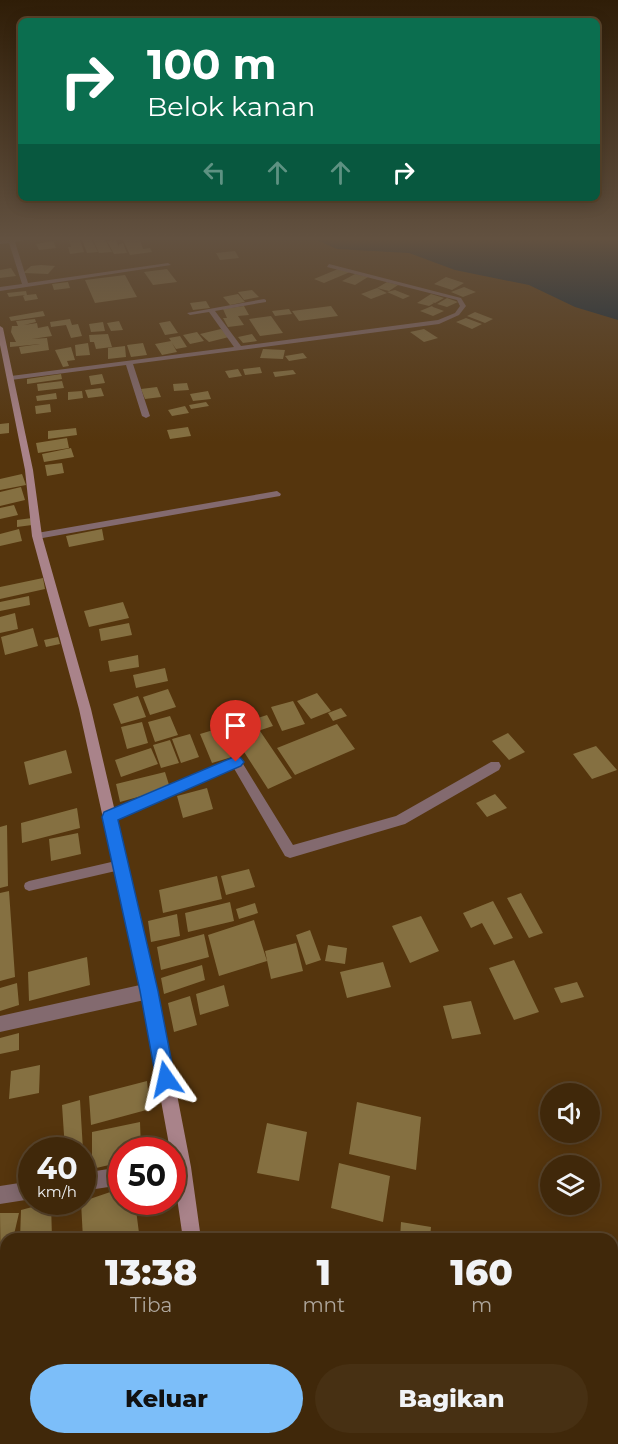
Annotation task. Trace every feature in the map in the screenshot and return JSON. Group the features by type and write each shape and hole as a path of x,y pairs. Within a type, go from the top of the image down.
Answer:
{"main road":[{"path":"0,328 28,470 37,536 70,650 110,817 149,991 173,1137"},
{"path":"186,1209 191,1233"}],"street":[{"path":"190,313 226,307"},
{"path":"11,378 439,322 457,314 462,307"},
{"path":"211,310 239,348"},
{"path":"129,363 146,416"},
{"path":"37,536 277,494"},
{"path":"236,762 290,852 400,820 495,766"},
{"path":"0,1024 149,991"},
{"path":"0,1195 18,1192"}],"lane":[{"path":"110,817 236,762"},
{"path":"29,886 120,865"}],"water":[{"path":"576,307 618,307 618,320"}],"building":[{"path":"192,307 210,308 193,310"},
{"path":"245,307 249,315 238,316 244,325 228,327 223,318 227,318 223,309"},
{"path":"332,307 338,316 299,321 292,311"},
{"path":"434,307 444,311 433,316 420,311"},
{"path":"289,309 292,314 275,316 272,311"},
{"path":"43,311 45,316 11,321 9,317"},
{"path":"475,312 493,319 485,323 467,316"},
{"path":"271,316 283,333 260,336 249,319"},
{"path":"466,318 482,324 472,329 456,322"},
{"path":"35,319 36,322 24,325 37,323 38,328 48,326 52,336 32,339 47,338 49,350 21,354 19,347 40,344 10,347 10,342 16,342 11,332 12,326 18,326 16,321"},
{"path":"70,319 72,325 78,324 82,336 71,338 66,325 51,327 50,322"},
{"path":"119,321 123,330 111,331 107,323"},
{"path":"170,321 178,333 165,335 159,323"},
{"path":"103,322 105,331 91,332 89,324"},
{"path":"221,329 229,337 209,342 200,334"},
{"path":"424,329 438,338 424,342 410,332"},
{"path":"197,332 204,341 190,344 183,335"},
{"path":"108,334 112,347 96,349 94,342 90,342 89,335"},
{"path":"252,334 257,341 243,343 238,337"},
{"path":"180,336 187,347 176,349 172,343 177,352 162,355 155,344 171,341 169,338"},
{"path":"88,343 90,355 76,356 75,345"},
{"path":"143,343 147,355 131,357 127,345"},
{"path":"125,346 126,357 108,359 108,348"},
{"path":"71,347 75,360 67,361 69,366 63,367 55,350"},
{"path":"263,349 285,350 283,359 260,358"},
{"path":"303,353 307,358 289,361 285,356"},
{"path":"260,367 262,373 245,375 243,369"},
{"path":"238,369 242,376 229,378 225,371"},
{"path":"293,370 296,374 275,377 273,372"},
{"path":"61,374 62,379 27,384 27,379"},
{"path":"102,374 105,383 91,385 89,376"},
{"path":"62,381 64,388 38,391 37,384"},
{"path":"187,383 189,390 174,391 173,384"},
{"path":"157,387 161,397 145,399 141,389"},
{"path":"101,388 104,396 88,398 85,390"},
{"path":"82,391 83,398 68,400 68,392"},
{"path":"208,391 211,399 193,401 190,394"},
{"path":"56,393 57,399 37,401 36,396"},
{"path":"206,402 209,406 191,409 189,405"},
{"path":"50,404 51,412 36,414 35,406"},
{"path":"185,406 189,413 172,416 168,410"},
{"path":"9,423 9,433 0,434 0,424"},
{"path":"188,427 191,436 170,439 167,430"},
{"path":"76,428 77,435 48,439 48,431"},
{"path":"67,438 69,448 38,453 36,443"},
{"path":"71,448 74,457 44,462 42,454"},
{"path":"62,463 64,473 47,476 45,465"},
{"path":"22,474 26,485 0,490 0,479"},
{"path":"21,487 25,500 0,506 0,492"},
{"path":"14,505 18,515 0,519 0,508"},
{"path":"32,518 32,525 17,527 17,520"},
{"path":"19,529 22,541 0,546 0,534"},
{"path":"102,529 104,540 69,547 66,536"},
{"path":"43,578 45,589 0,599 0,587"},
{"path":"29,596 30,605 0,611 0,602"},
{"path":"123,602 129,618 89,627 84,611"},
{"path":"15,613 18,629 0,633 0,617"},
{"path":"129,623 132,635 101,641 99,629"},
{"path":"33,628 38,646 5,655 1,637"},
{"path":"58,637 60,644 46,647 44,640"},
{"path":"138,655 139,667 110,672 108,661"},
{"path":"165,668 168,681 136,688 133,675"},
{"path":"168,689 176,707 150,715 143,697"},
{"path":"317,693 331,711 311,719 297,701"},
{"path":"138,696 146,717 121,724 113,704"},
{"path":"293,701 305,724 282,731 271,707"},
{"path":"341,708 347,716 333,721 328,713"},
{"path":"267,715 273,726 239,737 234,726"},
{"path":"170,716 178,735 155,742 148,722"},
{"path":"142,722 148,743 127,749 121,727"},
{"path":"337,724 355,749 295,775 277,748"},
{"path":"220,728 232,757 212,763 200,734"},
{"path":"260,731 292,778 268,789 237,741"},
{"path":"508,733 525,752 509,760 492,741"},
{"path":"190,734 199,757 181,763 172,739"},
{"path":"170,740 179,763 161,768 153,745"},
{"path":"596,746 617,770 592,779 573,754"},
{"path":"151,748 158,764 121,777 115,760"},
{"path":"66,750 72,773 29,785 24,762"},
{"path":"165,772 170,788 120,802 116,784"},
{"path":"207,788 213,809 183,818 177,796"},
{"path":"495,794 507,808 487,817 476,803"},
{"path":"77,808 80,828 22,843 21,823"},
{"path":"7,825 8,886 0,888 0,827"},
{"path":"78,833 81,854 51,861 49,839"},
{"path":"249,869 255,887 226,895 221,876"},
{"path":"217,876 222,899 163,913 159,890"},
{"path":"9,891 15,977 0,981 0,893"},
{"path":"521,893 543,933 529,938 507,898"},
{"path":"493,901 513,938 494,945 482,923 471,928 463,913"},
{"path":"230,902 234,921 188,932 185,913"},
{"path":"255,903 258,913 239,919 236,909"},
{"path":"177,914 180,936 151,942 148,921"},
{"path":"421,916 439,951 410,963 392,926"},
{"path":"254,920 267,961 219,976 208,935"},
{"path":"310,930 321,960 306,965 296,935"},
{"path":"204,934 209,957 161,970 157,947"},
{"path":"296,943 303,971 271,979 265,951"},
{"path":"328,945 347,948 345,964 325,961"},
{"path":"87,957 90,985 29,1001 28,972"},
{"path":"514,960 539,1012 514,1020 489,968"},
{"path":"383,962 391,987 347,998 340,972"},
{"path":"202,965 205,980 164,994 161,978"},
{"path":"577,982 584,997 561,1003 554,988"},
{"path":"17,983 19,1005 0,1011 0,988"},
{"path":"224,985 229,1006 200,1015 196,994"},
{"path":"190,996 197,1025 174,1032 168,1003"},
{"path":"471,1001 481,1034 452,1039 443,1006"},
{"path":"19,1033 19,1050 0,1054 0,1038"},
{"path":"40,1065 39,1093 9,1099 11,1071"},
{"path":"147,1081 150,1109 91,1125 89,1096"},
{"path":"80,1100 82,1137 64,1137 62,1105"},
{"path":"357,1102 421,1117 416,1170 349,1154"},
{"path":"140,1122 141,1137 108,1137 108,1165 96,1168 96,1137 92,1137 92,1132"},
{"path":"267,1123 307,1132 299,1181 257,1173"},
{"path":"339,1163 390,1176 383,1222 331,1208"},
{"path":"108,1193 108,1215 137,1215 139,1233 83,1233 82,1215 96,1215 96,1197"},
{"path":"0,1213 18,1213 14,1233 0,1233"},
{"path":"21,1215 51,1215 52,1233 20,1233"},
{"path":"401,1222 431,1227 430,1233 400,1233"}],"route":[{"path":"166,1079 110,817 236,762"}]}
